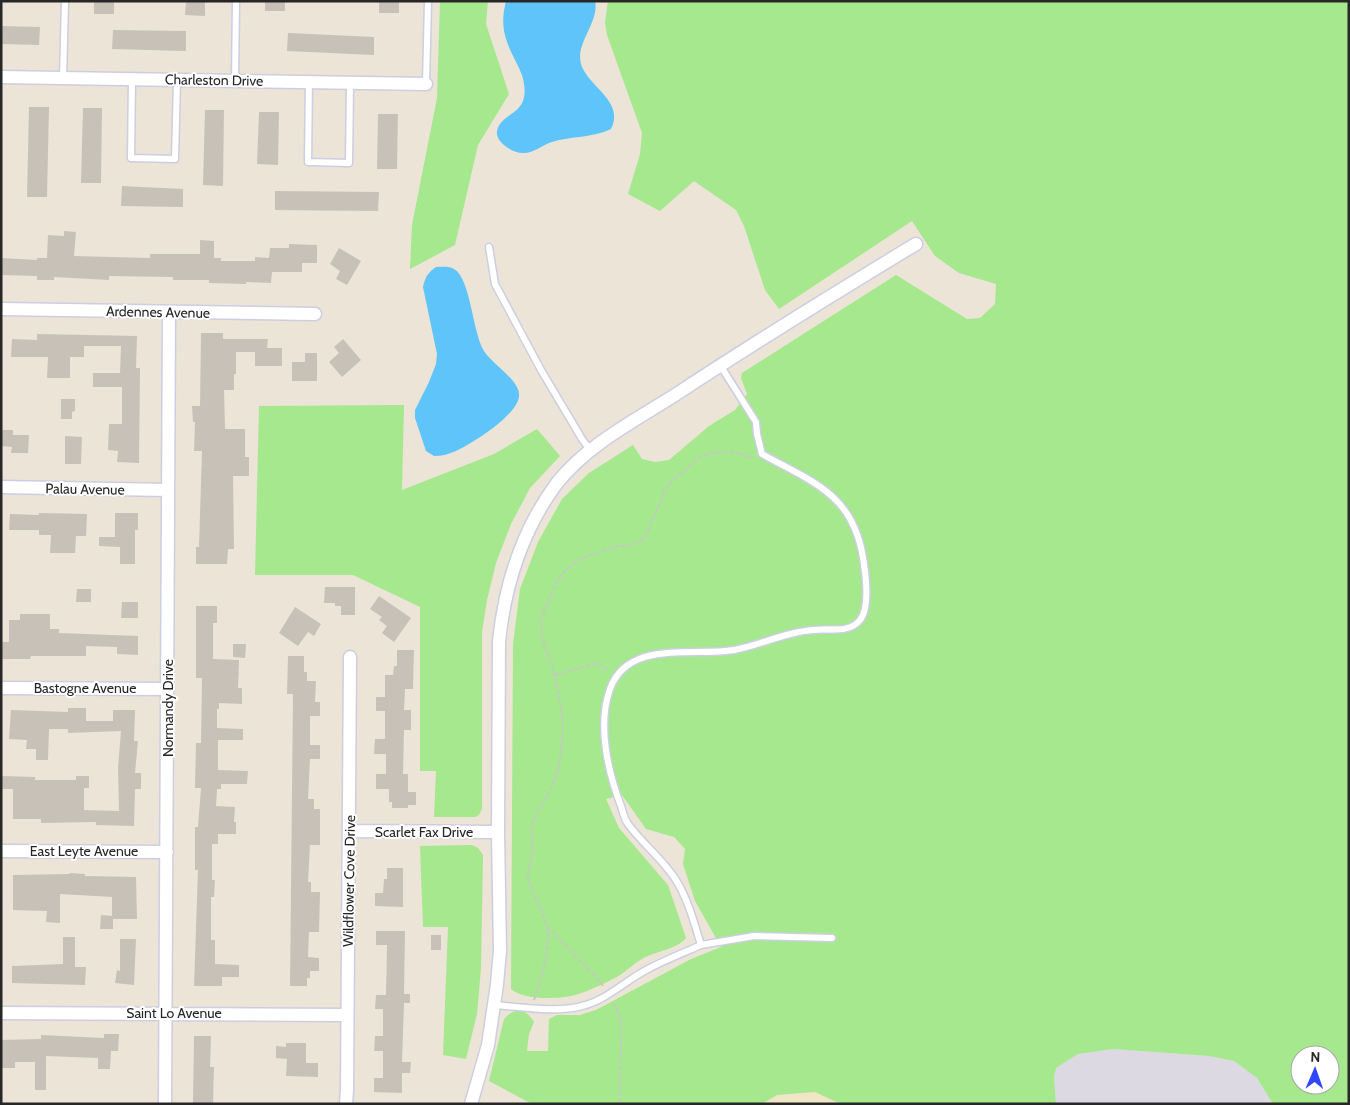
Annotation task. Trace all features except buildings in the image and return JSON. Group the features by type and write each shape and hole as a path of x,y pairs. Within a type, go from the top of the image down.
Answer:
{"street":[{"name":"Charleston Drive","path":"1,77 426,84"},
{"path":"471,1104 488,1045 500,951 498,832 499,641 502,612 508,584 525,538 546,499 558,482 590,450 720,365 916,244"},
{"name":"Ardennes Avenue","path":"1,308 315,314"},
{"name":"Normandy Drive","path":"165,1104 169,312"},
{"name":"Palau Avenue","path":"1,487 168,490"},
{"name":"Wildflower Cove Drive","path":"346,1104 348,1090 350,657"},
{"name":"Bastogne Avenue","path":"1,688 168,689"},
{"name":"Scarlet Fax Drive","path":"349,831 498,832"},
{"name":"East Leyte Avenue","path":"1,851 167,852"},
{"name":"Saint Lo Avenue","path":"1,1013 347,1015"}],"lane":[{"path":"63,78 65,1"},
{"path":"235,80 236,1"},
{"path":"426,84 428,1"},
{"path":"132,79 131,158 176,159 177,80"},
{"path":"309,82 308,162 350,163 350,83"},
{"path":"489,247 499,292 540,370 590,450"},
{"path":"701,945 688,906 674,877 627,823 612,783 605,727 606,704 616,676 634,660 651,655 672,652 735,650 792,633 847,628 855,625 865,611 866,579 863,554 852,520 832,494 762,454 756,422 720,365"},
{"path":"494,1005 567,1009 594,1002 648,969 701,945 754,936 832,938"}],"path":[{"path":"530,1008 545,965 548,947 548,927 528,880 528,871 533,851 531,831 532,823 550,794 559,766 563,734 562,713 555,675 542,637 540,620 548,598 565,571 576,562 586,556 617,546 637,543 645,537 665,491 672,481 699,458 710,453 725,452 739,453 750,457 762,454"},
{"path":"555,675 599,664 616,676"},
{"path":"548,927 596,976 619,1012 621,1022 620,1104"}],"shaded area":[{"path":"1113,1049 1209,1056 1234,1061 1257,1078 1273,1104 1056,1104 1054,1077 1056,1068 1078,1054"},
{"path":"815,1092 841,1104 762,1104 777,1095"}],"green space":[{"path":"440,1 488,1 486,24 509,94 478,145 455,245 410,269 412,225 437,98"},
{"path":"608,1 1349,1 1349,1104 1273,1104 1257,1078 1234,1061 1209,1056 1113,1049 1078,1054 1056,1068 1054,1077 1056,1104 841,1104 815,1092 777,1095 762,1104 532,1104 489,1081 504,1019 512,1012 524,1012 534,1022 529,1034 527,1051 548,1051 549,1019 557,1015 580,1015 596,1010 691,959 721,947 695,901 683,864 685,849 674,837 646,829 622,795 606,799 619,828 668,885 686,938 671,948 636,962 610,981 576,995 540,998 516,993 511,989 513,644 520,589 538,542 562,499 589,473 633,445 642,459 655,462 669,460 709,426 735,410 747,394 741,378 742,373 896,275 967,319 980,318 995,304 996,284 959,273 935,256 912,221 779,309 765,290 744,226 736,210 694,181 660,211 628,194 640,154 642,133 607,35 605,23"},
{"path":"404,405 402,490 494,454 537,429 560,456 530,488 511,524 496,563 487,600 482,632 482,809 479,815 475,817 434,817 436,771 420,771 420,607 353,575 255,575 259,406"},
{"path":"472,845 478,848 483,855 481,968 477,1014 466,1059 443,1055 448,927 423,927 420,846"}],"water":[{"path":"506,1 595,1 594,18 583,43 580,60 583,69 606,97 614,111 611,129 596,134 552,142 528,153 515,152 502,143 497,135 497,131 504,120 519,108 523,102 524,94 522,75 508,45 504,31 503,17"},
{"path":"436,267 452,268 460,275 468,294 484,351 510,377 518,388 519,394 518,402 512,410 494,427 456,451 434,456 426,451 415,418 415,410 436,364 437,354 423,287 427,276"}]}
